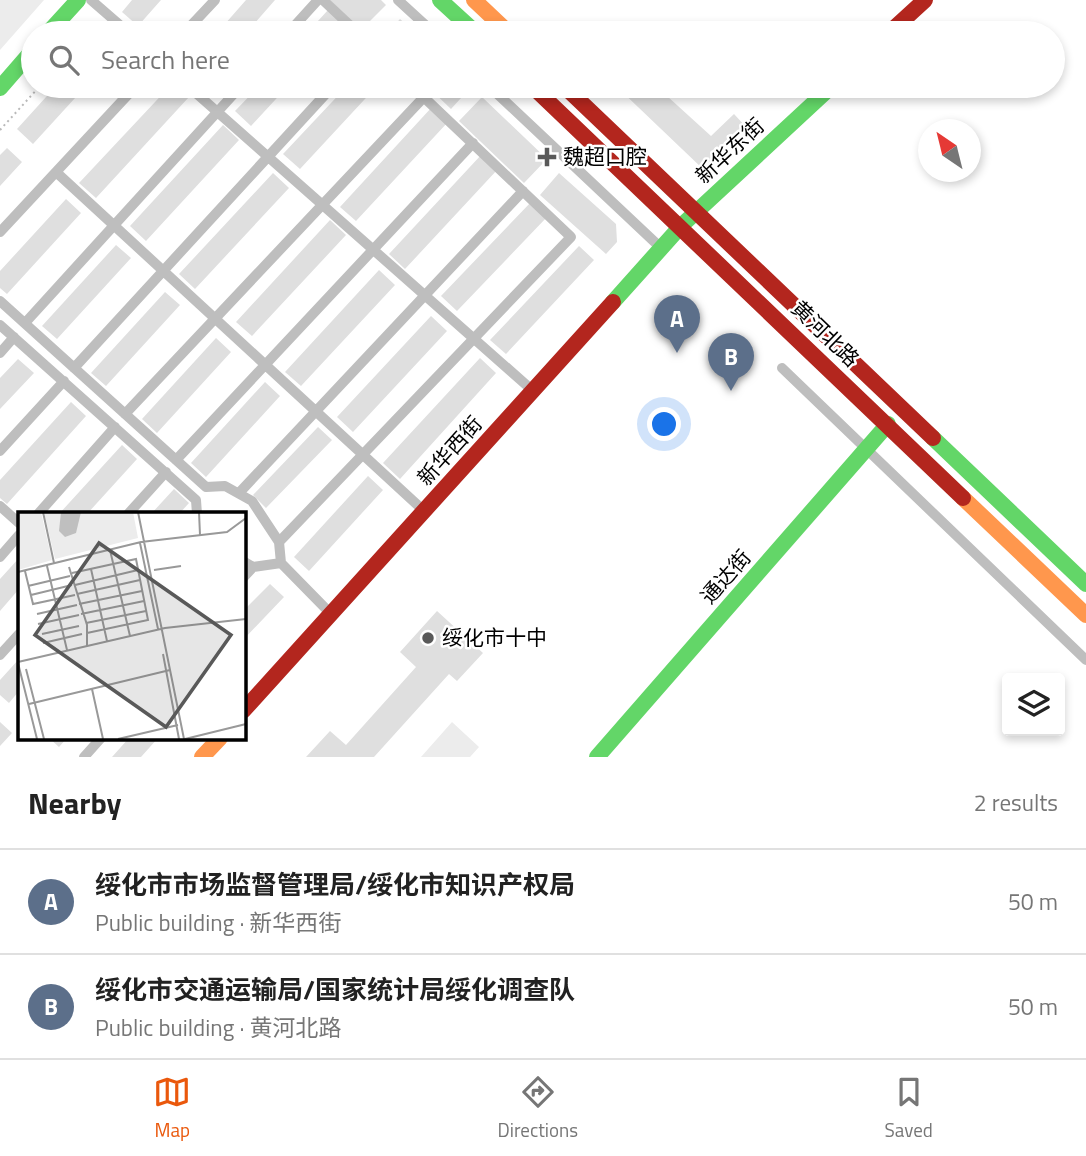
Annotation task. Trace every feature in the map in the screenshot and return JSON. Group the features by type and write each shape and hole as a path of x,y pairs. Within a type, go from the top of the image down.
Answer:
{"main road":[{"path":"59,21 78,0"},
{"path":"440,0 463,21"},
{"path":"474,0 496,21"},
{"path":"902,21 925,0"},
{"path":"0,88 21,64"},
{"name":"黄河北路","path":"546,98 688,219 1086,584"},
{"name":"黄河北路","path":"575,98 688,219 888,424 1086,615"},
{"name":"新华东街","path":"688,219 819,98"},
{"name":"新华西街","path":"245,709 688,219"},
{"name":"通达街","path":"597,757 888,424"},
{"path":"202,757 218,740"}],"street":[{"path":"91,0 115,21"},
{"path":"195,21 215,0"},
{"path":"300,21 321,0 345,21"},
{"path":"398,0 421,21"},
{"path":"0,232 125,98"},
{"path":"202,98 532,390"},
{"path":"25,323 230,98"},
{"path":"74,368 322,98"},
{"path":"125,414 423,98"},
{"path":"279,542 570,237 425,98"},
{"path":"502,98 661,248"},
{"path":"176,460 473,144"},
{"path":"56,172 424,511"},
{"path":"239,493 523,191"},
{"path":"0,301 206,487 225,486 239,493 260,510 279,542 281,563 331,614"},
{"path":"0,325 197,500 197,512"},
{"path":"0,353 14,337"},
{"path":"782,368 1086,660"},
{"path":"0,451 64,382"},
{"path":"40,512 115,427"},
{"path":"130,512 166,472"},
{"path":"0,506 18,522"},
{"path":"0,557 18,536"},
{"path":"248,564 281,563"},
{"path":"0,655 18,635"},
{"path":"84,757 99,740"}],"path":[{"path":"0,130 29,98"}],"shaded area":[{"path":"0,0 44,0 26,21 21,21 21,26 0,50"},
{"path":"452,722 479,747 470,757 421,757"}],"building":[{"path":"132,0 161,0 142,21 132,21 122,12"},
{"path":"246,0 275,0 257,21 228,21"},
{"path":"330,0 381,0 386,5 370,21 352,21"},
{"path":"328,10 340,21 318,21"},
{"path":"45,98 75,98 33,144 17,129"},
{"path":"159,98 188,98 96,198 79,183"},
{"path":"247,98 277,98 251,126 235,111"},
{"path":"336,98 366,98 300,169 283,154"},
{"path":"440,98 461,98 451,109"},
{"path":"483,98 547,159 524,183 459,121"},
{"path":"629,98 669,98 711,136 734,114 747,128 704,170"},
{"path":"432,107 448,122 356,221 340,207"},
{"path":"223,125 239,140 146,241 130,226"},
{"path":"7,148 22,162 0,186 0,155"},
{"path":"482,154 498,169 405,269 389,254"},
{"path":"273,173 289,188 195,289 179,274"},
{"path":"559,173 616,224 617,242 606,254 540,195"},
{"path":"66,199 81,213 7,294 0,288 0,271"},
{"path":"532,201 547,217 457,311 441,296"},
{"path":"330,220 346,235 252,336 236,322"},
{"path":"116,245 131,258 57,339 42,326"},
{"path":"579,246 594,260 506,354 490,340"},
{"path":"379,270 395,285 301,386 285,372"},
{"path":"165,292 180,305 106,386 91,373"},
{"path":"431,316 447,331 353,432 337,417"},
{"path":"216,338 231,352 157,433 142,419"},
{"path":"480,358 496,373 400,479 383,463"},
{"path":"18,359 34,373 0,409 0,378"},
{"path":"265,382 280,396 206,477 191,463"},
{"path":"71,402 86,416 7,504 0,498 0,480"},
{"path":"318,427 332,440 266,508 253,495"},
{"path":"122,445 137,459 89,512 61,512"},
{"path":"368,476 383,490 309,571 294,557"},
{"path":"174,489 189,503 181,512 153,512"},
{"path":"18,559 18,590 0,611 0,579"},
{"path":"270,584 284,597 245,638 245,609"},
{"path":"437,611 483,653 457,681 449,674 374,757 306,757 330,731 346,745 416,667 400,652"},
{"path":"18,660 18,692 9,703 0,695 0,680"},
{"path":"0,722 12,733 0,746"},
{"path":"51,740 65,740 59,747"},
{"path":"127,740 156,740 141,757 112,757"}],"traffic: fast":[{"path":"59,21 78,0"},
{"path":"440,0 463,21"},
{"path":"0,88 21,64"},
{"path":"613,302 681,226 819,98"},
{"path":"597,757 888,424"},
{"path":"933,438 1086,584"}],"traffic: slow":[{"path":"474,0 496,21"},
{"path":"963,498 1086,615"},
{"path":"202,757 218,740"}],"traffic: jam":[{"path":"902,21 925,0"},
{"path":"545,98 963,498"},
{"path":"577,98 933,438"},
{"path":"245,709 613,302"}],"place":[{"name":"魏超口腔","path":"547,157"},
{"name":"绥化市市场监督管理局/绥化市知识产权局","path":"677,353"},
{"name":"绥化市交通运输局/国家统计局绥化调查队","path":"731,391"},
{"name":"绥化市十中","path":"428,638"}]}
